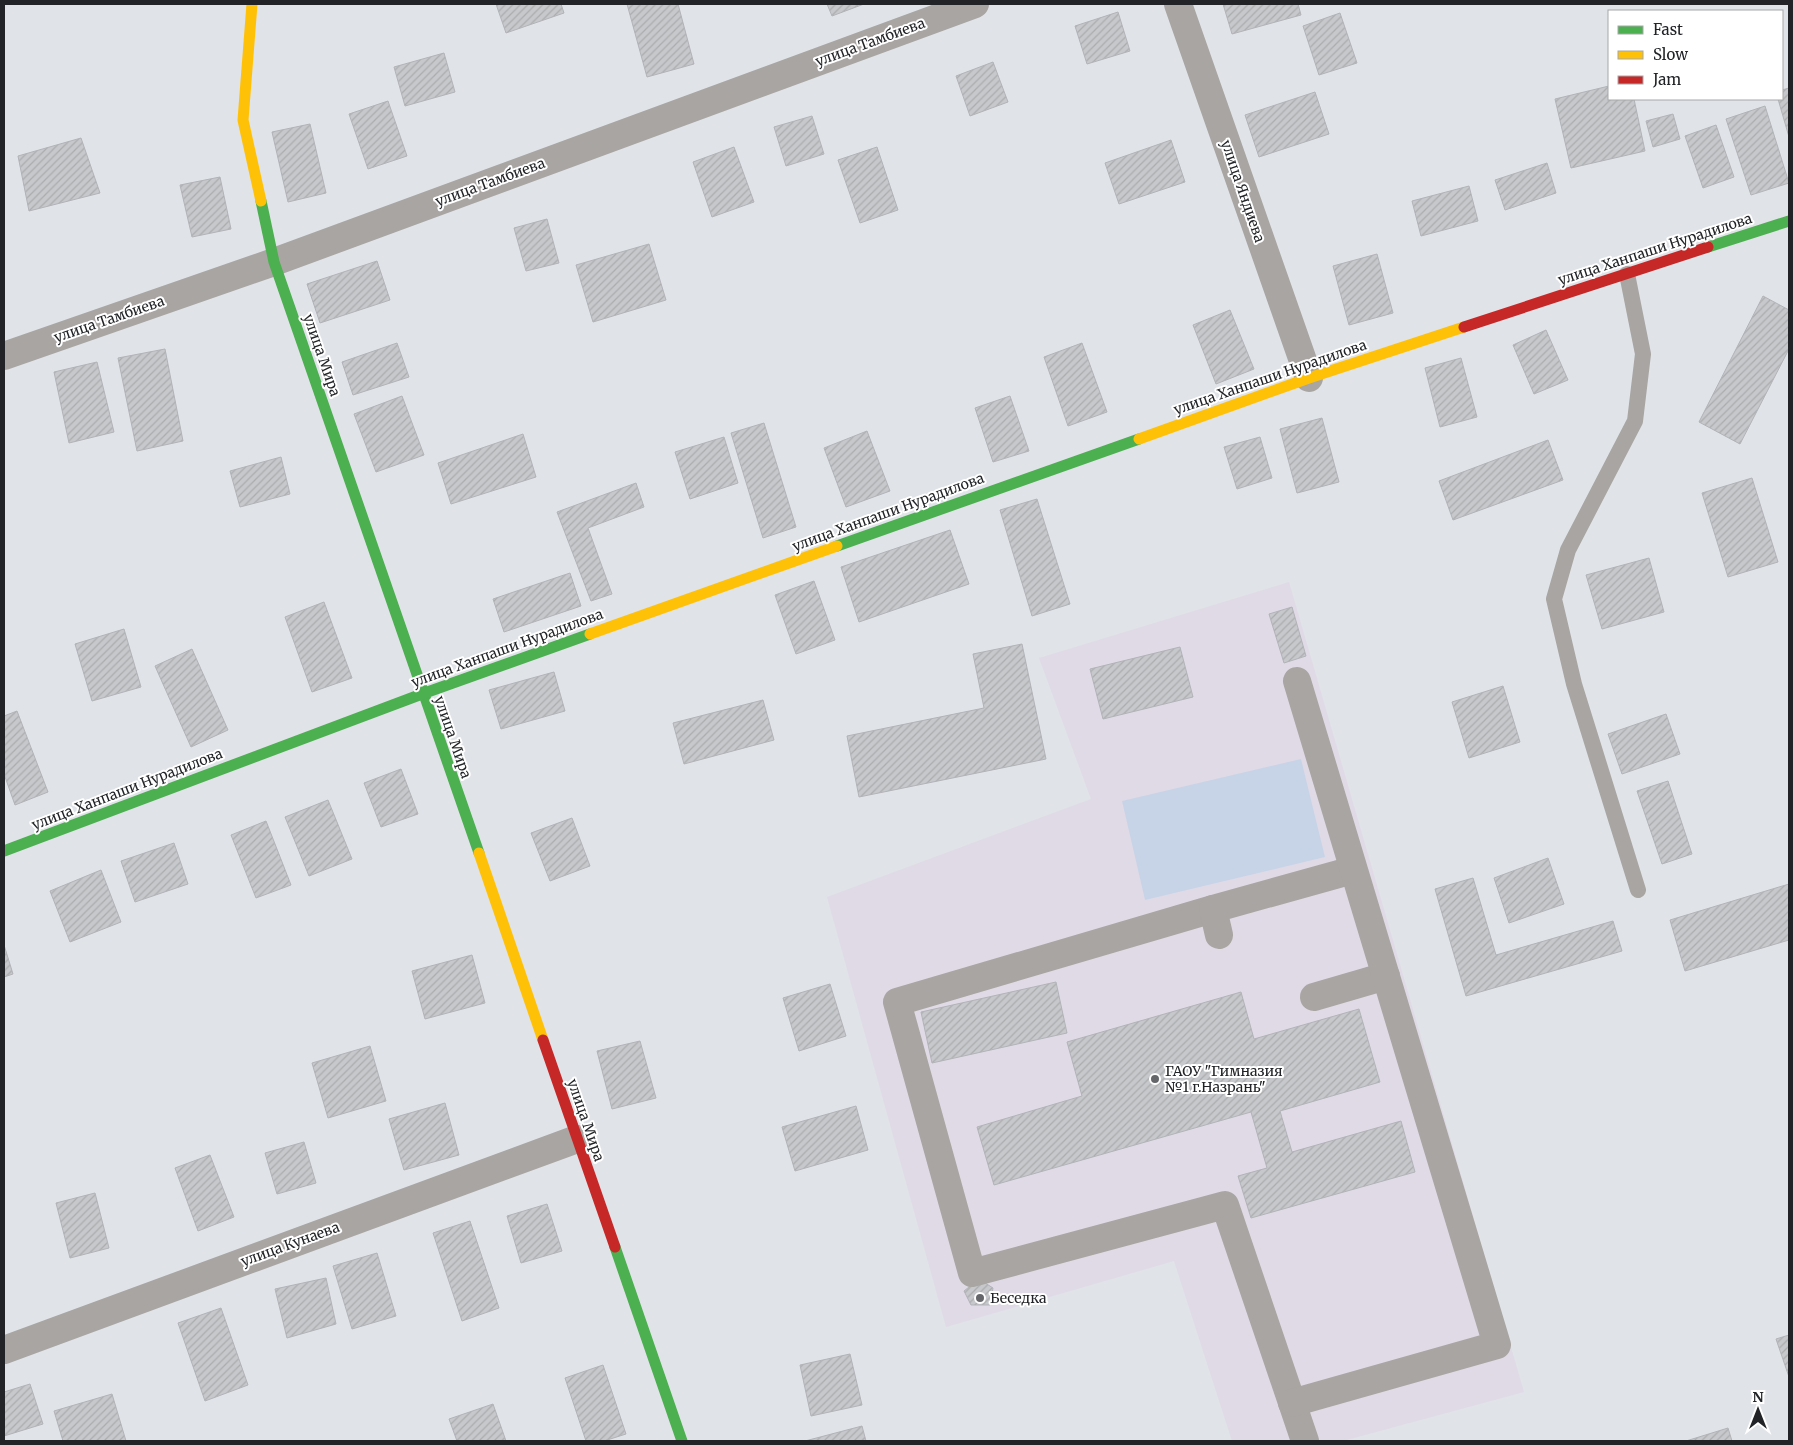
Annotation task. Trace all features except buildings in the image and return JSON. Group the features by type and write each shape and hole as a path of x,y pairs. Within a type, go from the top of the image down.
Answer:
{"street":[{"name":"улица Мира","path":"252,4 243,120 274,262 682,1441"},
{"name":"улица Тамбиева","path":"4,356 274,262 975,4"},
{"name":"улица Яндиева","path":"1178,4 1309,378"},
{"name":"улица Ханпаши Нурадилова","path":"4,851 422,694 1309,378 1789,221"},
{"path":"1292,1403 1497,1345 1296,681"},
{"path":"1305,1441 1225,1205 972,1273 897,1002 1216,922 1353,870"},
{"path":"1314,997 1386,976"},
{"name":"улица Кунаева","path":"4,1350 577,1139"}],"lane":[{"path":"1627,274 1643,354 1635,421 1568,550 1554,599 1574,684 1638,890"}],"shaded area":[{"name":"ГАОУ \"Гимназия №1 г.Назрань\"","path":"1289,582 1524,1392 1343,1441 1232,1441 1174,1261 946,1327 827,897 1091,799 1039,658"},
{"path":"1301,759 1325,857 1145,900 1122,801"}],"traffic: fast":[{"path":"261,201 274,262 479,853"},
{"path":"1708,247 1789,221"},
{"path":"837,546 1139,439"},
{"path":"4,851 422,694 590,634"},
{"path":"615,1247 682,1441"}],"traffic: slow":[{"path":"252,4 243,120 261,201"},
{"path":"1139,439 1309,378 1464,327"},
{"path":"590,634 837,546"},
{"path":"479,853 543,1040"}],"traffic: jam":[{"path":"1464,327 1708,247"},
{"path":"543,1040 615,1247"}],"place":[{"name":"ГАОУ \"Гимназия №1 г.Назрань\"","path":"1155,1079"},
{"name":"Беседка","path":"980,1298"}]}
